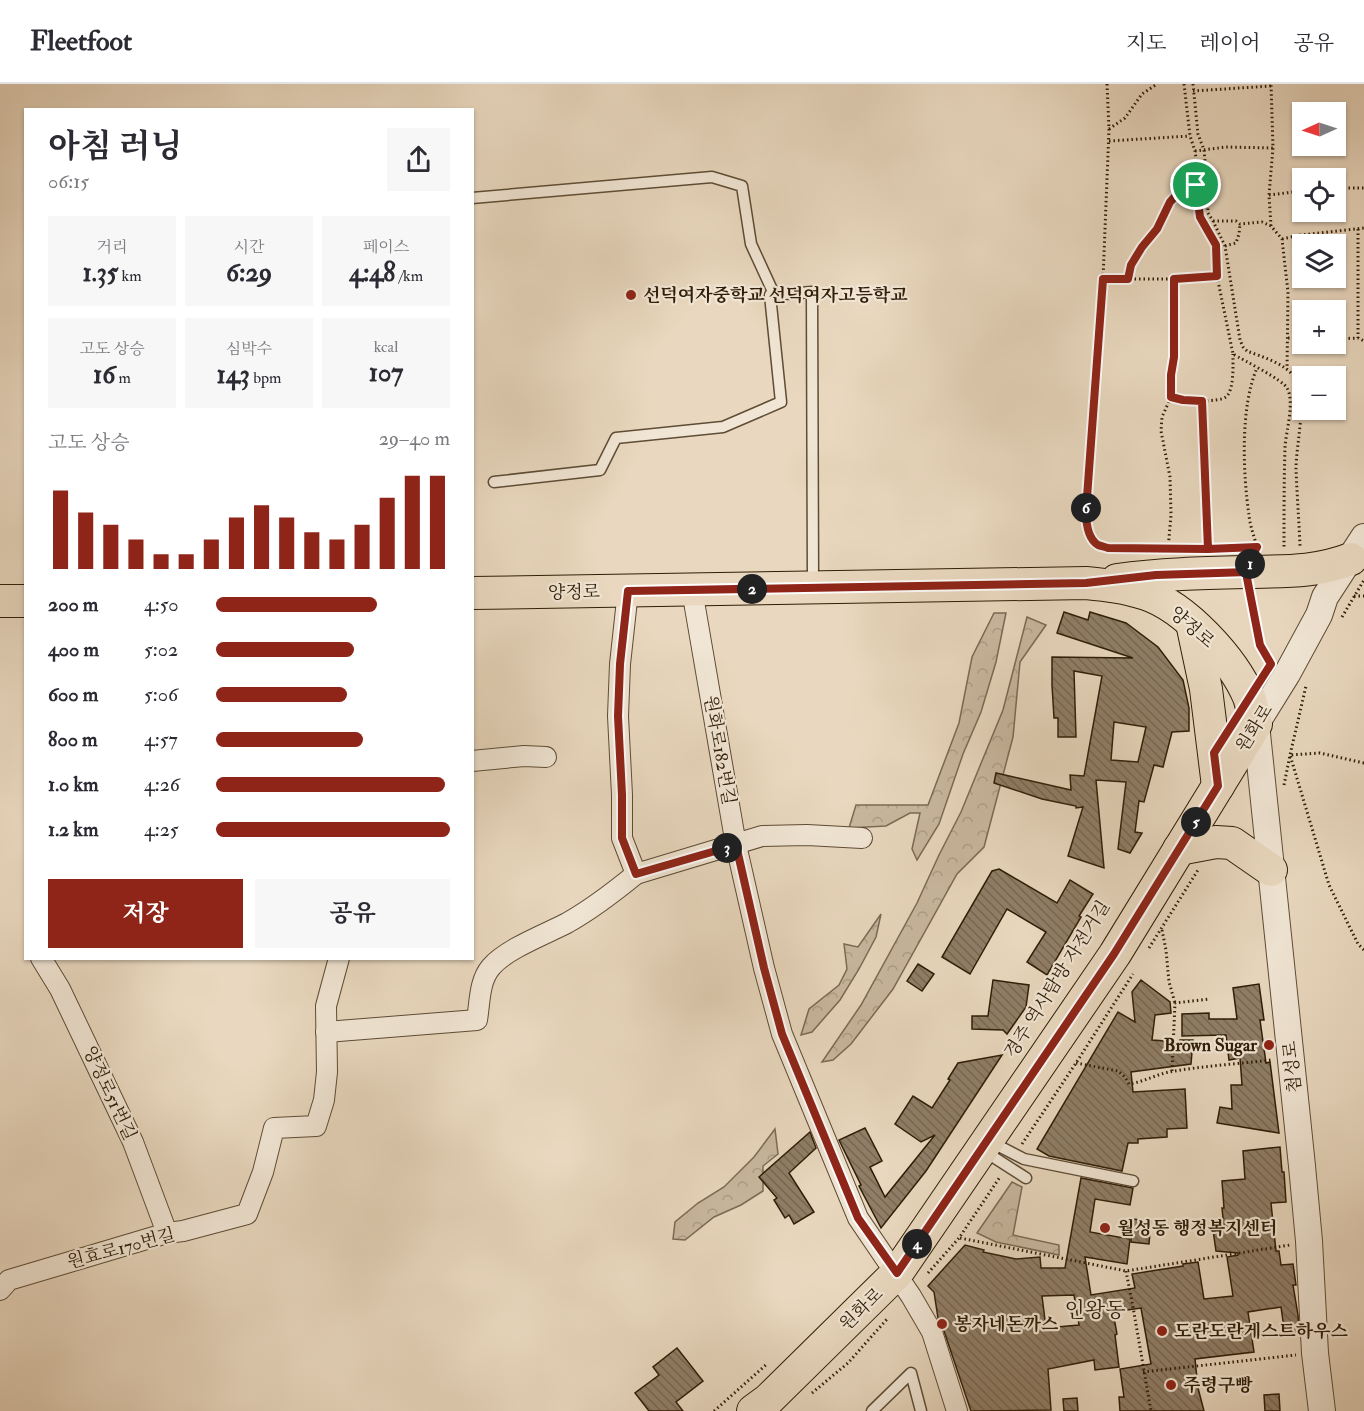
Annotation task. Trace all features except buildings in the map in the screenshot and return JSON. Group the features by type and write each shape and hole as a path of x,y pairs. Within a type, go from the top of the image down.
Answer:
{"main road":[{"path":"1086,583 1156,575 1255,553 1288,572 1361,560"},
{"name":"양정로","path":"474,593 1086,583 1118,586 1148,594 1176,609 1192,623 1226,658 1249,698 1256,724"},
{"path":"0,601 24,601"},
{"path":"1192,623 1206,689 1218,786"},
{"name":"원화로","path":"753,1411 768,1400 897,1273 1114,954 1256,724"},
{"path":"1179,849 1216,842 1232,843 1271,870"}],"street":[{"name":"원화로","path":"1256,724 1287,674 1330,615 1325,597 1361,560"},
{"name":"원화로182번길","path":"692,590 736,845 764,968 782,1034 858,1218 897,1273 932,1332 957,1411"},
{"path":"628,591 620,664 622,838 636,874"},
{"name":"첨성로","path":"1256,724 1309,1241 1315,1353 1322,1411"},
{"path":"474,761 524,756 546,757"},
{"path":"338,960 326,1006 327,1032 477,1020 483,981 492,966 512,951 569,922 612,895 636,874 762,836 807,835 862,838"},
{"name":"양정로51번길","path":"42,960 60,989 133,1142 167,1233"},
{"name":"원효로170번길","path":"0,1290 9,1280 167,1233 247,1215 263,1172 274,1128 316,1126 324,1100 327,1032"}],"lane":[{"path":"474,198 712,177 742,186 751,244 774,294"},
{"path":"494,482 600,470 616,438 723,427 781,402 770,295 812,292 813,588"},
{"path":"985,1144 1026,1178"},
{"path":"985,1144 1024,1159 1133,1181"},
{"path":"872,1411 911,1373 921,1411"}],"path":[{"path":"1107,84 1109,141 1103,279 1086,525 1096,544 1108,548 1178,549"},
{"path":"1109,129 1125,118 1142,94 1157,84"},
{"path":"1171,397 1202,401 1222,399 1228,396 1233,373 1233,354 1217,276 1216,245 1200,217 1196,185 1197,165 1190,136 1184,84"},
{"path":"1193,84 1198,134 1204,150 1208,213 1226,246 1240,340 1247,351 1287,369 1299,386 1296,466 1300,547 1275,548"},
{"path":"1193,91 1271,85 1273,148 1269,195 1271,226"},
{"path":"1109,141 1190,136"},
{"path":"1195,151 1226,147 1273,148"},
{"path":"1128,279 1131,265 1157,229 1170,202 1179,192 1196,185"},
{"path":"1346,188 1364,188"},
{"path":"1269,195 1292,192"},
{"path":"1213,221 1236,221 1240,224 1262,222 1271,226 1282,239 1288,292 1287,369"},
{"path":"1226,246 1236,243 1240,224"},
{"path":"1282,239 1301,234 1364,228"},
{"path":"1358,229 1358,338"},
{"path":"1103,279 1174,279 1217,276"},
{"path":"1168,549 1171,515 1170,477 1161,431 1162,417 1171,397 1174,357 1174,279"},
{"path":"1288,338 1292,338"},
{"path":"1346,339 1358,338 1364,341"},
{"path":"1233,354 1287,387 1289,399 1285,444 1284,548"},
{"path":"1257,368 1253,377 1245,420 1245,471 1255,553 1247,578 1260,645 1271,664"},
{"path":"1202,401 1208,549 1218,548"},
{"path":"1330,615 1353,596 1361,560"},
{"path":"1353,596 1364,596"},
{"path":"1284,785 1306,685"},
{"path":"1290,754 1320,753 1364,763"},
{"path":"1290,754 1329,885 1358,944 1364,950"},
{"path":"1162,928 1168,982 1175,1003 1172,1071"},
{"path":"1175,1003 1210,999"},
{"path":"1076,1063 1118,1071 1129,1084 1172,1071 1291,1058"},
{"path":"959,1238 1126,1271 1309,1241"},
{"path":"1126,1271 1151,1411"},
{"path":"1143,1372 1315,1353"},
{"path":"714,1411 767,1364"}],"green space":[{"path":"994,613 1006,613 996,662 981,712 963,754 939,824 917,860 912,849 920,813 910,813 886,826 849,828 856,805 928,805 959,723 972,657"},
{"path":"1027,617 1046,625 1020,662 1013,737 984,847 957,874 893,989 851,1044 833,1060 822,1062 861,1005 917,903 961,812 1003,710"},
{"path":"881,914 876,937 840,1000 812,1032 801,1035 809,1009 839,985 847,969 844,944 858,947"},
{"path":"775,1129 778,1154 763,1166 763,1191 741,1205 714,1217 685,1240 673,1239 675,1222 698,1203 724,1187 754,1157"},
{"path":"1012,1182 1022,1187 1013,1235 1059,1245 1059,1255 996,1242 977,1233"}],"place":[{"name":"선덕여자중학교 선덕여자고등학교","path":"631,295"},
{"name":"Brown Sugar","path":"1269,1045"},
{"name":"월성동 행정복지센터","path":"1105,1228"},
{"name":"봉자네돈까스","path":"942,1324"},
{"name":"도란도란게스트하우스","path":"1162,1331"},
{"name":"주령구빵","path":"1171,1385"}],"district":[{"name":"인왕동","path":"1095,1310"}],"route":[{"path":"1196,185 1179,192 1170,202 1157,229 1131,265 1128,279 1103,279 1086,525 1096,544 1108,548 1208,549 1257,547 1251,557 1247,578 1260,645 1271,664 1214,753 1218,786 1114,954 897,1273 858,1218 782,1034 764,968 736,845 636,874 622,838 618,716 620,664 628,591 1086,583 1156,575 1248,572 1251,557 1257,547 1208,549 1202,401 1171,397 1174,357 1174,279 1217,276 1216,245 1200,217 1196,185"}]}
